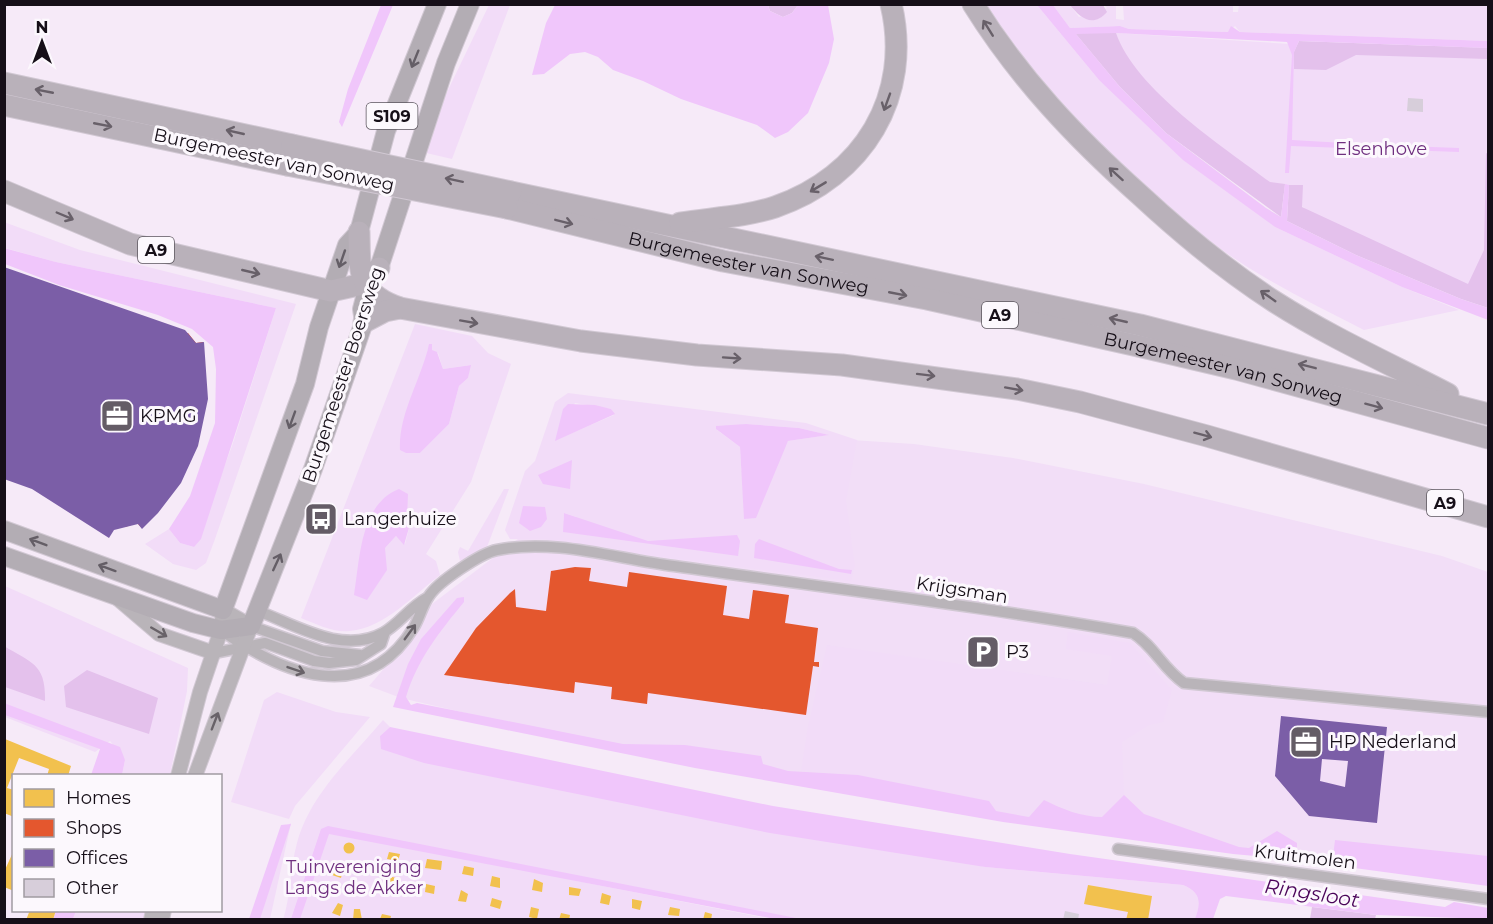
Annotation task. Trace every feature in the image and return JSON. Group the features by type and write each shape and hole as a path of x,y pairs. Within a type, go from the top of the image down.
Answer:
{"highway":[{"name":"A9","path":"668,225 773,208 799,198 845,168 879,122 894,78 896,30 891,4"},
{"name":"A9","path":"973,4 998,44 1048,107 1089,150 1213,258 1285,308 1487,414"},
{"name":"Burgemeester van Sonweg","path":"4,83 290,155"},
{"name":"Burgemeester van Sonweg","path":"4,105 290,155 509,200 668,225 1116,320 1333,372 1487,414"},
{"name":"A9","path":"4,191 129,244 332,291 365,287 400,308 581,341 697,355 842,365 1017,389 1080,402 1195,433 1488,517"},
{"name":"Burgemeester van Sonweg","path":"509,200 723,261 927,299 1149,349 1488,438"},
{"path":"358,232 365,287"},
{"path":"365,287 379,268"},
{"path":"362,329 400,308"}],"main road":[{"name":"Burgemeester Boersweg","path":"223,610 305,384 319,327 346,245 358,232 386,131 437,4"},
{"name":"Burgemeester Boersweg","path":"379,268 446,63 470,4"},
{"name":"Burgemeester Boersweg","path":"254,619 290,532 362,329 365,287"},
{"path":"4,530 223,610"},
{"path":"4,556 114,596 221,630 254,619"}],"street":[{"name":"Krijgsman","path":"243,646 308,674 325,677 356,674 373,667 394,653 414,627 427,598 434,589 495,550 524,546 562,549 836,587 1133,633 1144,640 1169,673 1184,683 1488,712"},
{"path":"114,596 159,634 214,653 243,646"},
{"name":"Krijgsman","path":"254,619 322,638 342,641 369,639 385,632 414,605 427,598"},
{"path":"223,610 254,619 322,651 360,655"},
{"name":"Burgemeester Boersweg","path":"178,774 188,732 221,630 223,610"},
{"name":"Burgemeester Boersweg","path":"196,774 254,619"},
{"path":"221,630 243,646"},
{"name":"Krijgsman","path":"243,646 265,643 314,661 329,663 356,660 360,655 381,644 385,632"},
{"name":"Kruitmolen","path":"1118,849 1488,899"}],"shaded area":[{"path":"768,5 798,5 792,13 783,17 770,11"},
{"path":"1070,5 1103,5 1107,12 1102,17 1092,20 1082,17"},
{"path":"1075,33 1116,33 1126,54 1141,75 1182,115 1270,182 1285,184 1281,217 1166,133 1120,87"},
{"path":"1299,41 1488,48 1488,59 1356,55 1326,70 1294,69 1294,52"},
{"path":"1486,153 1488,154 1488,308 1356,255 1287,221 1289,185 1303,185 1302,207 1468,284 1484,250"},
{"path":"851,440 914,444 1013,458 1144,484 1442,556 1488,572 1488,881 1111,833 578,739 401,698 369,686 411,637 432,604 530,530"},
{"path":"4,646 30,661 40,672 45,689 45,701 5,687"},
{"path":"87,670 158,698 149,734 66,707 64,686"},
{"path":"1312,907 1376,915 1375,919 1310,919"}],"green space":[{"path":"1103,4 1116,5 1116,19 1124,20 1123,5 1233,5 1233,12 1238,12 1239,4 1488,5 1488,41 1240,32 1235,26 1229,32 1129,29 1120,26 1070,28 1053,5 1070,5 1079,17 1107,8"},
{"path":"489,5 510,5 452,159 422,152 435,117"},
{"path":"987,5 1037,5 1099,80 1275,227 1402,287 1459,310 1364,330 1290,292 1235,259 1152,194 1091,136 1035,73"},
{"name":"Elsenhove","path":"1116,33 1290,44 1488,47 1488,302 1378,260 1110,71"},
{"path":"4,222 80,250 296,304 206,563 196,570 173,564 145,544 169,529 180,543 194,547 232,446 276,308 56,262 5,248"},
{"path":"415,324 472,336 488,353 511,364 471,482 426,554 436,561 440,575 387,617 363,629 338,631 301,618","holes":["428,349 438,353 443,369 470,365 468,378 459,386 449,424 420,453 423,370","408,512 407,519 411,521 405,544 396,536 385,548"]},
{"path":"568,393 806,423 857,440 846,501 855,566 851,581 568,545 545,539 510,539 505,530 525,471 535,461 555,402","holes":["575,403 611,409 614,415 556,440","746,424 799,428 828,435 788,441 744,518 740,447 717,430","564,513 648,541 740,542 738,556 563,532","759,539 839,569 754,558 755,544"]},
{"path":"504,489 509,489 487,547 460,561 458,552 460,547 468,551"},
{"path":"5,586 188,668 187,691 170,774 122,774 125,760 110,741 95,752 5,717"},
{"path":"1068,632 1130,643 1172,690 1163,722 1149,725 1122,742 1124,795 1102,817 1088,817 1044,801 1030,817 996,811 988,801 858,775 801,772 808,726 827,645 1107,685 1112,656 1066,649"},
{"path":"277,692 336,712 370,717 295,806 289,819 231,802 264,700"},
{"name":"Tuinvereniging Langs de Akker","path":"383,720 390,727 380,736 985,867 1183,885 1193,891 1198,899 1197,914 1195,920 789,919 567,879 771,919 283,920 297,843 303,825 333,777"},
{"path":"291,823 270,919 255,920 287,826"},
{"path":"76,912 148,912 146,919 73,920"}],"water":[{"path":"381,5 393,5 342,127 339,122 348,89"},
{"path":"555,5 768,5 770,11 783,17 792,13 798,5 828,5 834,39 829,63 808,113 788,132 775,138 757,125 681,99 613,70 598,57 585,52 570,54 544,74 532,75 546,23"},
{"path":"1037,5 1053,5 1070,28 1120,26 1129,29 1228,32 1231,26 1240,32 1488,41 1488,48 1299,41 1294,52 1292,140 1397,146 1396,150 1291,146 1289,173 1285,173 1292,55 1287,42 1116,33 1076,34 1120,87 1166,133 1266,208 1281,217 1285,184 1289,185 1287,221 1356,255 1488,308 1488,320 1402,287 1275,227 1183,160 1099,80"},
{"path":"1405,146 1459,148 1459,152 1404,150"},
{"path":"4,248 56,262 276,308 201,539 194,547 180,543 169,529 190,496 215,423 216,369 213,347 192,329 158,315 59,285 5,264"},
{"path":"429,344 432,344 432,350 437,352 443,369 471,365 468,378 459,386 449,424 420,453 406,453 400,450 400,437 406,410"},
{"path":"568,404 595,405 611,409 615,414 555,441 563,409"},
{"path":"746,424 799,428 829,435 788,441 756,518 744,519 740,447 716,429 716,426"},
{"path":"572,460 570,489 543,484 538,475"},
{"path":"399,489 408,494 407,519 411,521 404,545 396,536 385,548 387,570 367,600 354,595 364,534 376,507 386,496"},
{"path":"523,506 545,507 547,519 541,527 530,531 519,523"},
{"path":"564,513 648,541 737,535 740,541 738,556 563,532"},
{"path":"759,539 839,569 852,570 851,574 754,558 755,544"},
{"path":"464,597 464,602 438,635 416,671 406,697 411,705 417,703 623,744 685,745 761,756 763,764 788,771 858,775 989,801 996,811 1029,817 1044,800 1072,812 1102,817 1124,795 1144,814 1239,847 1249,848 1277,831 1297,843 1297,852 1287,859 1233,854 1003,822 695,768 393,707 408,664 421,639 457,598"},
{"path":"4,703 120,747 125,760 122,774 91,774 100,749 5,715"},
{"name":"Ringsloot","path":"390,727 773,806 1070,854 1445,907 1454,902 1488,908 1488,919 1376,915 1226,896 1220,899 1213,919 1195,919 1198,899 1193,891 1183,885 985,867 770,833 424,763 381,749 380,736"},
{"path":"291,824 260,919 249,919 281,825"},
{"path":"328,826 801,919 775,919 329,834 300,919 291,919 321,829"},
{"path":"1335,840 1488,856 1488,886 1332,865"},
{"path":"56,912 76,912 73,919 53,920"}],"building: Homes":[{"path":"5,739 71,766 69,774 48,774 49,769 19,758 7,788 12,789 12,816 4,813"},
{"path":"349,842 355,848 349,854 343,848"},
{"path":"389,852 400,854 398,861 387,859"},
{"path":"12,854 12,890 4,887 4,872"},
{"path":"427,859 442,861 441,870 425,868"},
{"path":"332,862 344,865 341,878 329,874"},
{"path":"464,866 474,868 473,876 462,874"},
{"path":"388,876 401,879 398,890 385,887"},
{"path":"492,876 500,878 500,888 490,886"},
{"path":"534,879 543,883 542,892 532,890"},
{"path":"426,884 435,886 434,894 425,892"},
{"path":"1088,885 1152,896 1148,920 1126,920 1128,912 1084,904"},
{"path":"569,887 581,889 579,896 569,895"},
{"path":"461,890 468,894 466,902 458,901"},
{"path":"602,893 611,896 609,905 600,903"},
{"path":"492,898 502,901 500,909 490,906"},
{"path":"632,899 642,901 640,910 632,908"},
{"path":"338,903 343,905 340,916 332,913"},
{"path":"531,907 539,909 537,919 529,917"},
{"path":"670,907 680,909 679,916 668,915"},
{"path":"354,909 360,909 362,920 353,920"},
{"path":"29,912 55,912 53,920 26,920"},
{"path":"705,912 712,914 711,920 703,920"},
{"path":"561,913 570,915 569,920 559,920"},
{"path":"382,914 391,916 390,920 380,919"}],"building: Shops":[{"path":"4,327 43,336 49,342 121,342 188,333 196,343 203,342 203,350 191,351 187,360 144,374 113,401 126,411 133,405 169,409 173,457 124,446 126,431 117,425 105,459 97,462 107,476 139,504 136,513 146,521 141,527 137,523 125,527 111,515 103,519 41,483 28,458 30,456 4,428 4,418 29,395 4,374"},
{"path":"575,567 591,568 589,581 627,587 629,572 727,586 723,615 749,619 753,590 789,595 785,623 818,628 814,662 819,662 819,667 813,666 806,715 648,693 647,704 611,699 612,687 575,682 574,693 444,675 476,628 510,593 515,589 516,607 546,611 551,571"}],"building: Offices":[{"path":"4,267 185,330 196,343 204,342 208,399 198,446 181,483 158,513 142,529 138,524 114,530 109,538 32,489 4,479"},
{"path":"1281,716 1387,727 1377,823 1309,816 1275,776","holes":["1322,759 1348,761 1345,787 1320,781"]}],"building: Other":[{"path":"1408,98 1423,99 1423,112 1407,111"},
{"path":"1065,911 1079,914 1078,920 1063,920"}],"place":[{"name":"KPMG","path":"117,416"},
{"name":"Langerhuize","path":"321,519"},
{"name":"P3","path":"983,652"},
{"name":"HP Nederland","path":"1306,742"}]}
